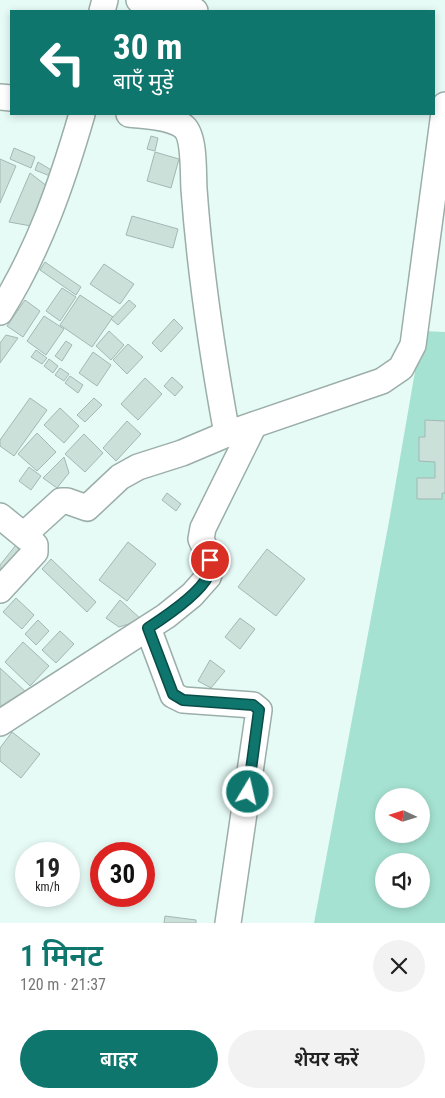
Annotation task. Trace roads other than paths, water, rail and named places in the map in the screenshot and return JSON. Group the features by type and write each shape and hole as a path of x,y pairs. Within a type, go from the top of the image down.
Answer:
{"street":[{"path":"139,0 190,10"},
{"path":"27,538 28,531 61,501 67,501 87,508 128,472 182,453 227,434 382,381 401,368 413,345 445,105"},
{"path":"0,312 23,271 54,205 82,115"},
{"path":"135,115 173,121 185,128 191,140 196,220 205,305 227,434"},
{"path":"432,201 445,223"},
{"path":"0,723 166,616 192,595 208,577 210,560 201,539 203,528 254,425"},
{"path":"0,516 35,545 35,552 0,590"},
{"path":"148,628 173,694 183,700 253,705 259,710 228,923"}]}
